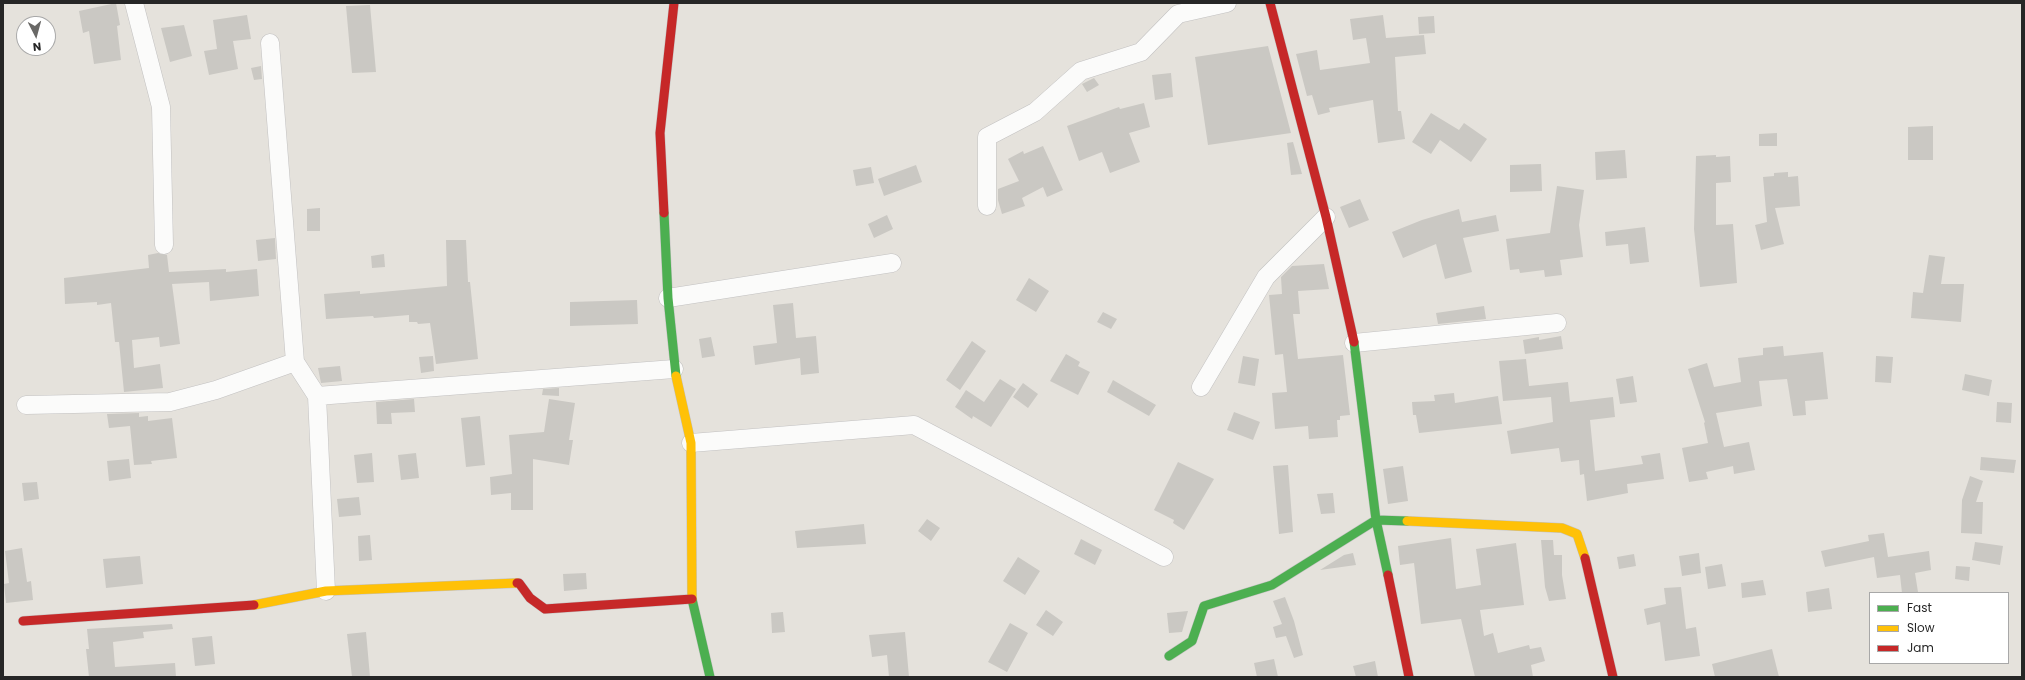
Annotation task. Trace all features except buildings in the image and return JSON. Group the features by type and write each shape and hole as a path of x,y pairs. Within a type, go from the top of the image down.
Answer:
{"street":[{"path":"134,3 161,107 164,245"},
{"path":"674,3 660,133 668,298 674,369 691,443 692,599 710,677"},
{"path":"987,206 987,137 1035,112 1081,71 1141,52 1178,14 1227,3"},
{"path":"1270,3 1326,217 1354,343 1376,520 1409,677"},
{"path":"270,43 295,362 317,396 326,591"},
{"path":"1201,387 1266,277 1326,217"},
{"path":"668,298 892,263"},
{"path":"1354,343 1557,323"},
{"path":"26,405 170,402 216,390 295,362"},
{"path":"317,396 674,369"},
{"path":"691,443 914,425 1164,557"},
{"path":"1169,656 1192,641 1204,606 1272,585 1376,520 1562,528 1577,534 1584,556 1613,677"},
{"path":"23,621 244,607 326,591 519,583 530,598 544,609 692,599"}],"traffic: fast":[{"path":"664,213 668,298 676,376"},
{"path":"1354,342 1376,520 1388,575"},
{"path":"1169,656 1192,641 1204,606 1272,585 1376,520 1407,521"},
{"path":"692,599 710,677"}],"traffic: slow":[{"path":"676,376 691,443 692,599"},
{"path":"1407,521 1562,528 1577,534 1585,558"},
{"path":"254,605 326,591 517,583"}],"traffic: jam":[{"path":"664,213 660,133 674,3"},
{"path":"1270,3 1326,217 1354,342"},
{"path":"1585,558 1613,677"},
{"path":"1388,575 1409,677"},
{"path":"517,583 519,583 530,598 545,609 692,599"},
{"path":"23,621 254,605"}]}
